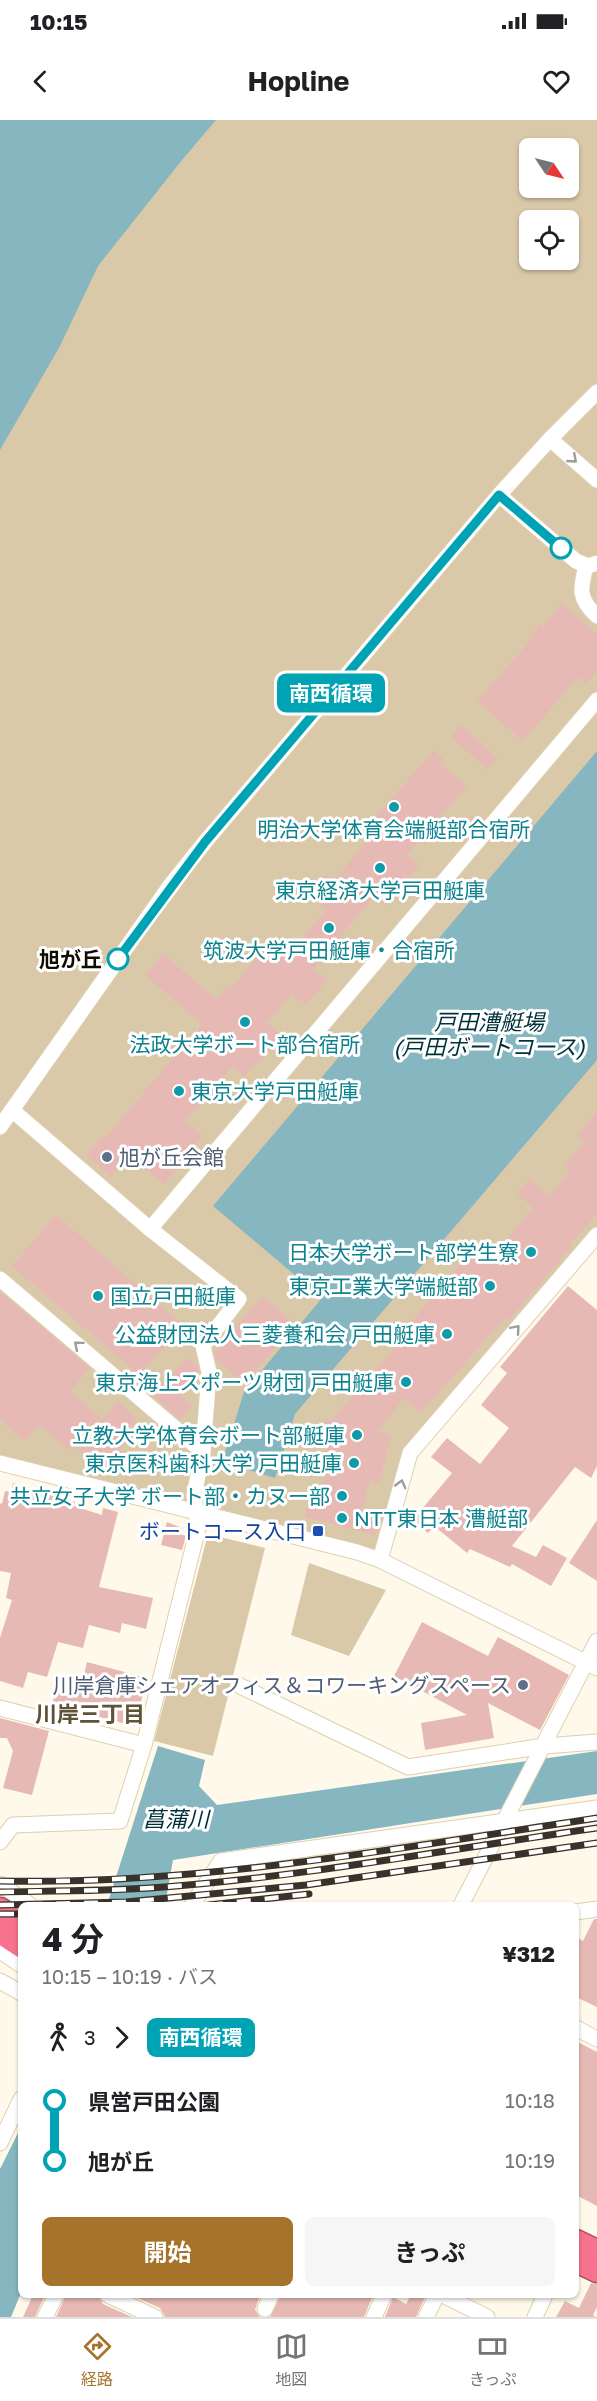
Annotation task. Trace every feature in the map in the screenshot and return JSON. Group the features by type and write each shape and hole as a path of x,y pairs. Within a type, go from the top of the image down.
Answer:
{"highway":[{"path":"0,1909 18,1921"},
{"path":"0,1932 18,1944"},
{"path":"579,2242 597,2251"},
{"path":"579,2262 597,2271"}],"street":[{"path":"0,1127 170,887 205,842 499,495 597,392"},
{"path":"550,439 597,480"},
{"path":"499,495 576,561 591,564 581,584 585,605 597,616"},
{"path":"150,1229 597,700"},
{"path":"0,1842 14,1825 120,1821 144,1745 198,1528 194,1495 203,1452 209,1372 203,1346 239,1299 150,1229 12,1110"},
{"path":"380,1560 410,1453 597,1235"},
{"path":"0,1279 203,1452"},
{"path":"0,1463 357,1552 380,1560 592,1665"},
{"path":"463,1902 543,1746 592,1665 597,1641"},
{"path":"238,1685 408,1767 543,1746 597,1742"},
{"path":"0,1708 144,1745"},
{"path":"194,1902 220,1861 597,1808"},
{"path":"0,1884 26,1902"},
{"path":"579,1912 597,1909"},
{"path":"0,1951 18,1963"},
{"path":"0,1981 18,1991"},
{"path":"579,2030 597,2039"},
{"path":"0,2143 18,2104"},
{"path":"45,2317 54,2298"},
{"path":"114,2298 155,2317"},
{"path":"374,2317 383,2298"},
{"path":"426,2317 436,2298"},
{"path":"449,2298 482,2316"},
{"path":"535,2317 544,2298"}],"shaded area":[{"path":"39,120 597,120 597,1234 410,1453 380,1560 0,1464 0,166"},
{"path":"208,1534 265,1548 213,1756 154,1741"},
{"path":"309,1563 386,1590 349,1656 291,1635"}],"water":[{"path":"0,120 216,120 98,266 60,346 0,450"},
{"name":"戸田漕艇場 (戸田ボートコース)","path":"597,751 597,1060 295,1414 275,1478 222,1462 244,1392 322,1298 213,1206"},
{"name":"菖蒲川","path":"158,1746 205,1760 199,1786 217,1805 597,1751 597,1794 173,1860 166,1902 108,1902"},
{"path":"18,2133 19,2298 11,2317 0,2317 0,2169"}],"building":[{"path":"562,604 597,634 597,671 586,684 578,677 523,741 477,701 532,639 529,637 541,623 543,626"},
{"path":"461,725 497,758 487,769 451,737"},
{"path":"434,750 444,760 441,764 467,786 407,855 419,865 386,905 374,896 313,969 327,980 306,1005 292,994 267,1022 282,1035 264,1056 244,1076 233,1066 185,1121 203,1135 164,1185 129,1155 111,1177 87,1155 103,1136 105,1138 202,1024 145,975 163,954 216,999 227,987 230,990 274,936 292,951 326,910 309,895 326,874 334,881 381,823 375,818"},
{"path":"597,1111 597,1214 508,1321 505,1318 421,1413 404,1398 377,1432 391,1436 379,1483 370,1480 361,1515 380,1519 375,1535 305,1517 309,1501 317,1503 325,1470 321,1469 329,1436 322,1434 326,1419 332,1420 396,1347 393,1344 472,1250 487,1263 533,1208 517,1194 529,1179 550,1196 570,1171 564,1166 584,1141 577,1136"},
{"name":"国立戸田艇庫","path":"56,1215 184,1326 139,1375 12,1266"},
{"path":"568,1286 597,1310 597,1466 591,1478 575,1467 512,1546 536,1557 543,1545 567,1558 551,1586 512,1564 510,1567 470,1549 467,1553 434,1526 428,1533 412,1521 452,1473 431,1457 447,1438 480,1464 509,1428 481,1405 507,1373 500,1367"},
{"path":"0,1292 90,1368 70,1391 102,1420 118,1401 137,1419 122,1437 127,1441 119,1450 122,1452 105,1472 73,1445 69,1450 39,1425 24,1441 0,1418"},
{"path":"262,1296 295,1324 245,1384 216,1359 215,1353"},
{"path":"187,1358 198,1367 199,1371 178,1393 192,1406 180,1420 153,1395"},
{"path":"13,1483 75,1502 74,1506 102,1515 103,1508 118,1512 99,1587 153,1598 146,1629 122,1623 120,1633 89,1625 83,1648 58,1642 47,1677 28,1672 23,1688 0,1681 0,1638 12,1600 6,1598 11,1573 0,1571 0,1503 2,1504 5,1491 11,1492"},
{"path":"597,1520 597,1581 569,1563"},
{"path":"167,1522 182,1528 180,1534 186,1536 182,1550 161,1545"},
{"path":"422,1622 488,1656 498,1637 569,1675 540,1730 488,1703 494,1738 425,1750 421,1723 467,1715 394,1676"},
{"path":"87,1662 147,1678 135,1726 67,1709 65,1715 50,1711 59,1681 81,1688"},
{"path":"0,1718 49,1731 32,1795 3,1788 13,1751 7,1738 0,1738"},
{"path":"594,1919 597,1919 597,2007 579,1998 579,1939 583,1941"},
{"path":"579,2043 597,2052 597,2206 579,2197"},
{"path":"591,2283 597,2284 597,2307 593,2315 596,2317 556,2317 565,2301 579,2308"},
{"path":"32,2298 44,2298 35,2317 23,2317"},
{"path":"65,2298 100,2298 103,2304 132,2317 56,2317"},
{"path":"138,2298 259,2298 255,2310 260,2317 165,2317 160,2308"},
{"path":"280,2298 372,2298 364,2317 270,2317"},
{"path":"393,2298 406,2304 409,2298 425,2298 416,2317 385,2317"}],"railway":[{"path":"0,1881 75,1881 225,1871 374,1852 597,1818"},
{"path":"0,1892 131,1889 262,1877 597,1828"},
{"path":"126,1902 306,1885 597,1843"},
{"path":"236,1902 309,1894"},
{"path":"0,1905 18,1905"},
{"path":"0,1914 18,1914"}],"bus line":[{"name":"南西循環","path":"118,959 205,842 499,495 561,548"}],"place":[{"name":"明治大学体育会端艇部合宿所","path":"394,807"},
{"name":"東京経済大学戸田艇庫","path":"380,868"},
{"name":"筑波大学戸田艇庫・合宿所","path":"329,928"},
{"name":"旭が丘","path":"118,959"},
{"name":"法政大学ボート部合宿所","path":"245,1022"},
{"name":"東京大学戸田艇庫","path":"179,1091"},
{"name":"旭が丘会館","path":"107,1157"},
{"name":"日本大学ボート部学生寮","path":"531,1252"},
{"name":"東京工業大学端艇部","path":"490,1286"},
{"name":"国立戸田艇庫","path":"98,1296"},
{"name":"公益財団法人三菱養和会 戸田艇庫","path":"447,1334"},
{"name":"東京海上スポーツ財団 戸田艇庫","path":"406,1382"},
{"name":"立教大学体育会ボート部艇庫","path":"357,1435"},
{"name":"東京医科歯科大学 戸田艇庫","path":"354,1463"},
{"name":"共立女子大学 ボート部・カヌー部","path":"342,1496"},
{"name":"NTT東日本 漕艇部","path":"342,1518"},
{"name":"ボートコース入口","path":"318,1531"},
{"name":"川岸倉庫シェアオフィス＆コワーキングスペース","path":"523,1685"}],"district":[{"name":"川岸三丁目","path":"90,1713"}]}
